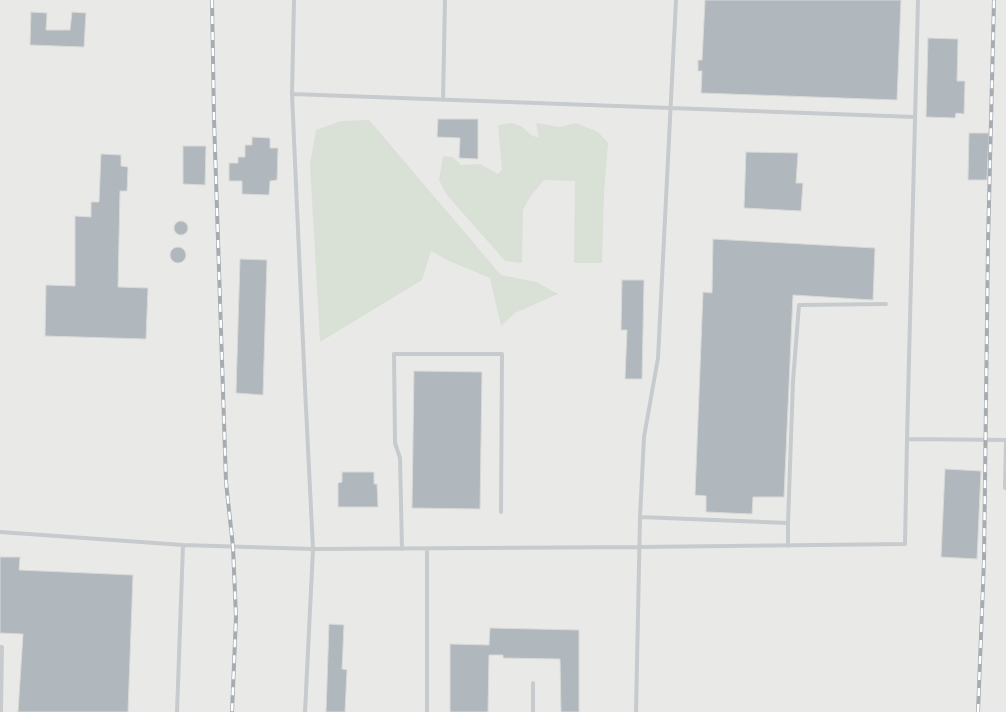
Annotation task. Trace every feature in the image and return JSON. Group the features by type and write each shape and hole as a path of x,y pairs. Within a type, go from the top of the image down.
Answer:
{"lane":[{"path":"294,0 292,94 313,549 306,712"},
{"path":"443,100 445,0"},
{"path":"636,712 640,517 644,437 658,358 676,0"},
{"path":"0,532 183,545 313,549 640,548 905,544 914,117 918,0"},
{"path":"292,94 914,117"},
{"path":"788,546 793,381 799,305 886,304"},
{"path":"402,549 400,458 395,443 394,354 502,354 501,512"},
{"path":"907,439 1006,440 1006,488"},
{"path":"640,517 788,523"},
{"path":"177,712 183,545"},
{"path":"427,549 427,712"},
{"path":"0,647 2,647 1,712"},
{"path":"533,683 533,712"}],"shaded area":[{"path":"0,0 1006,0 1006,712 0,712"},
{"path":"369,120 501,275 536,282 558,294 515,313 501,326 490,278 449,261 431,251 422,280 320,342 310,164 316,130 341,121"},
{"path":"511,123 521,126 531,135 539,138 536,123 560,127 576,123 598,132 608,143 604,194 602,263 574,263 575,181 544,180 530,197 523,210 522,263 505,261 447,195 439,180 443,156 453,157 461,165 480,164 498,174 502,170 498,125"}],"building":[{"path":"705,0 901,0 897,100 701,93 702,71 698,71 698,60 702,60"},
{"path":"31,12 47,13 46,30 70,30 72,12 86,13 84,47 30,45"},
{"path":"928,38 958,39 957,81 965,81 964,114 956,113 955,118 926,117"},
{"path":"438,119 478,119 478,159 459,158 460,138 437,137"},
{"path":"969,133 989,133 987,180 968,180"},
{"path":"252,137 270,138 270,148 278,148 277,180 270,181 269,195 242,194 242,181 229,181 229,163 238,163 238,157 245,157 245,145 252,145"},
{"path":"183,146 206,146 205,185 183,184"},
{"path":"746,152 798,153 796,183 803,183 801,211 744,208"},
{"path":"101,154 121,155 121,166 128,167 127,191 120,191 118,287 148,288 146,339 45,336 46,285 75,286 75,216 91,217 91,202 99,202"},
{"path":"178,221 184,221 188,225 188,231 184,235 178,235 174,231 174,225"},
{"path":"713,239 875,248 873,300 793,295 784,497 753,497 752,514 706,512 706,496 695,495 703,292 712,293"},
{"path":"178,247 185,252 186,255 181,262 178,263 171,258 170,255 175,248"},
{"path":"240,259 267,260 263,395 236,393"},
{"path":"622,280 644,280 642,379 625,379 627,330 621,330"},
{"path":"414,371 482,372 480,509 412,508"},
{"path":"945,469 981,471 977,559 941,557"},
{"path":"342,472 374,472 374,484 377,484 378,507 338,507 338,483 342,482"},
{"path":"0,557 20,557 19,570 133,575 128,712 18,712 23,634 0,633"},
{"path":"329,624 344,625 342,669 347,670 345,712 326,712"},
{"path":"490,628 579,630 579,712 561,712 560,659 503,658 503,655 489,655 488,712 450,712 450,644 489,645"}],"railway":[{"path":"212,0 214,119 226,482 233,547 236,617 232,712"},
{"path":"978,712 984,560 988,243 994,0"}]}
